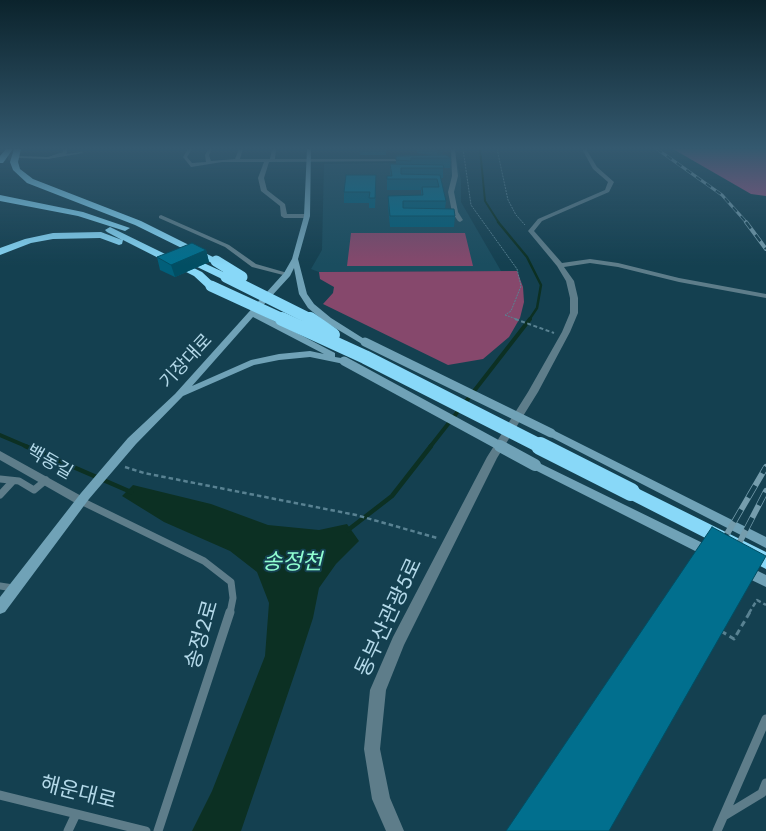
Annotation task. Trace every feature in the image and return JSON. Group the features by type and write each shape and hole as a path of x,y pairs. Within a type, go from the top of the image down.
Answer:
{"highway":[{"path":"47,188 138,223 216,261 365,350 631,492 766,561"},
{"path":"0,198 80,214 125,228 309,318"},
{"path":"0,202 47,210 96,224 198,274 211,286"},
{"path":"0,252 28,241 53,236 100,235 116,240 189,279 211,286 365,350"}],"main road":[{"name":"기장대로","path":"83,499 132,441 178,396 272,294 287,274 295,259 303,234 307,216 308,188"},
{"path":"295,259 303,294 311,306 365,350"},
{"path":"272,294 365,350 551,433 766,543"},
{"path":"254,314 535,465 766,581"},
{"path":"178,396 251,363 279,357 310,354 344,361"},
{"path":"0,608 83,499"}],"street":[{"path":"263,188 264,191 283,206 284,216 307,216"},
{"path":"452,188 451,192 455,212 460,220"},
{"path":"531,231 540,220 607,191 608,188"},
{"path":"161,217 226,246 254,266 287,274"},
{"name":"동부산관광5로","path":"396,831 382,799 375,775 372,749 375,709 385,671 492,457 533,392 564,336 574,313 574,298 570,281 560,265 531,231"},
{"path":"560,265 590,262 618,265 679,280 766,296"},
{"name":"백동길","path":"0,455 83,499"}],"lane":[{"path":"0,479 13,481 34,490 46,480"},
{"path":"0,496 13,481"},
{"name":"송정2로","path":"83,499 204,560 230,582 233,598 228,621 158,831"},
{"path":"0,586 14,588"},
{"path":"718,831 766,719"},
{"path":"724,816 762,793 766,783"},
{"name":"해운대로","path":"0,795 146,831"},
{"path":"68,831 76,814"}],"path":[{"path":"468,188 471,205 517,269 521,286 511,311 505,315 564,336"},
{"path":"505,188 508,200 516,215 531,231"},
{"path":"111,466 356,515 449,542"},
{"path":"721,631 734,640 757,600 766,605"}],"shaded area":[{"path":"323,188 461,188 461,202 501,271 319,272 311,269 322,250"},
{"path":"740,188 766,188 766,196 751,194"},
{"path":"351,233 465,233 473,266 347,266"},
{"path":"517,271 523,287 524,302 520,318 509,337 483,359 448,365 323,304 333,293 334,287 320,279 319,272"}],"water":[{"name":"송정천","path":"133,485 211,504 268,525 319,530 347,524 359,541 336,564 319,588 313,618 241,831 192,831 212,791 265,656 269,603 257,572 230,551 164,522 122,496"}],"building":[{"path":"344,188 375,188 375,198 369,198 370,192 344,192"},
{"path":"422,188 443,188 446,201 403,201 403,208 454,209 455,216 390,216 388,196 423,195"},
{"path":"192,243 206,250 171,265 157,257"},
{"path":"712,527 766,556 609,831 506,831"}],"waterway":[{"path":"484,188 485,201 499,223"},
{"path":"498,222 527,257 541,285 537,308 529,320"},
{"path":"464,404 530,319"},
{"path":"430,447 459,410"},
{"name":"송정천","path":"0,435 28,447"},
{"name":"송정천","path":"25,446 131,492"},
{"path":"348,530 392,496 431,446"}],"railway":[{"path":"712,188 722,195 747,223"},
{"path":"746,222 766,249"},
{"path":"720,546 766,467"},
{"path":"733,555 766,491"}]}
